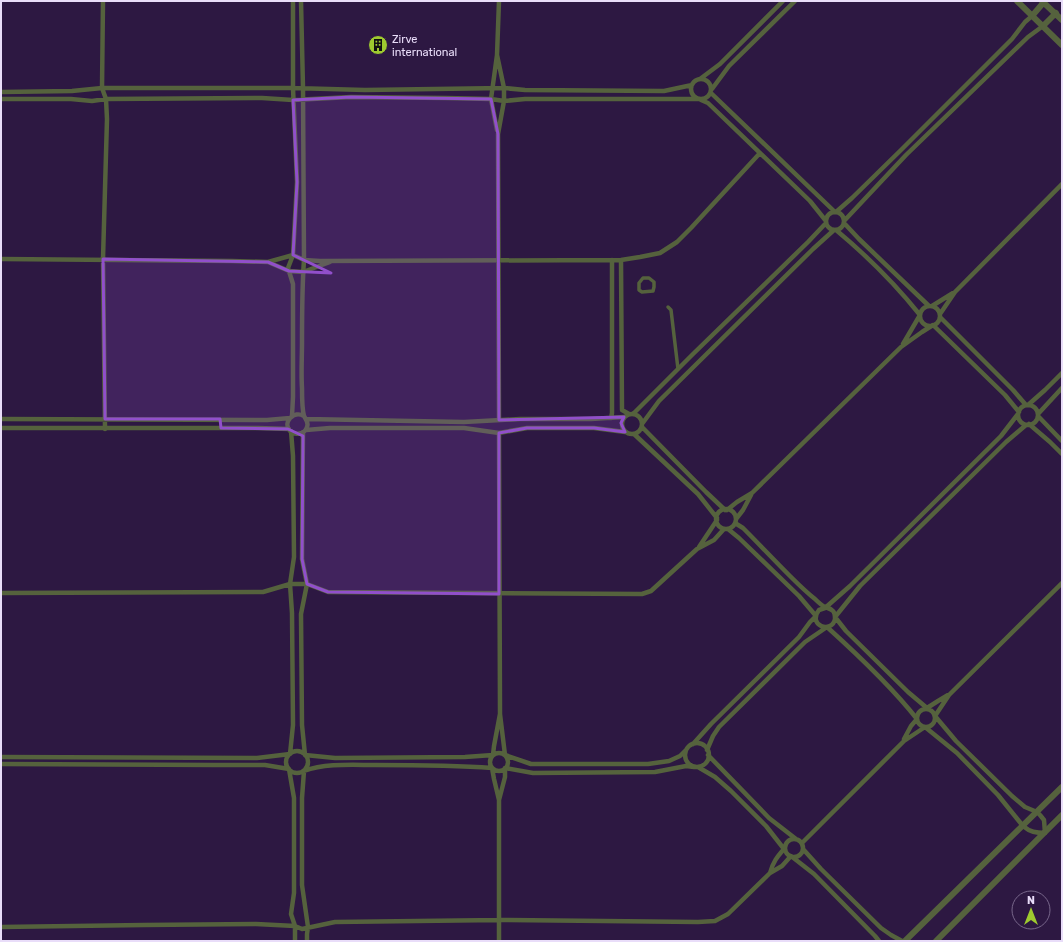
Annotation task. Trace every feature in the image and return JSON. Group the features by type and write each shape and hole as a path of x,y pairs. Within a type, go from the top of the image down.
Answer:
{"street":[{"path":"103,1 102,88 106,99 107,119 103,259 105,429"},
{"path":"498,1 497,55 493,88 490,99 498,134"},
{"path":"783,1 720,64 700,79 696,80 692,85 692,93 694,96 708,103 810,201 826,222 828,227 835,230 853,244 896,287 920,315 923,323 926,325 933,325 1005,395 1018,413 1020,420 1050,442 1062,454"},
{"path":"1,99 71,99 92,101 106,99 262,98 293,100 350,97 490,99 504,101 525,99 700,99 707,98 729,66 795,1"},
{"path":"1017,1 1062,45"},
{"path":"1,419 267,420 290,417 295,414 299,414 305,418 464,422 624,418 631,414 808,242 826,222 829,214 836,212 852,198 901,150 1012,39 1043,2 1062,20"},
{"path":"295,941 295,926 291,914 294,893 294,798 290,769 287,764 290,754 293,725 292,613 290,584 294,557 293,456 288,423 293,397 293,284 288,268 293,255 297,182 293,100 293,3 301,3 303,88 304,260 302,287 302,387 305,418 308,425 305,431 302,559 307,584 301,614 302,724 305,755 308,764 304,770 302,798 302,884 308,927 307,941"},
{"path":"774,9 781,15"},
{"path":"634,434 637,433 659,401 780,282 835,230 841,228 844,222 906,156 1028,37 1043,26 1056,13"},
{"path":"497,55 504,88 504,101 498,134 499,420"},
{"path":"700,79 707,80 712,91 836,212 841,214 844,222 859,239 930,306 937,308 940,315 1027,405 1035,408 1038,415 1062,441"},
{"path":"1,92 72,91 102,88 303,88 365,90 504,88 525,90 664,91 692,85"},
{"path":"901,150 906,156"},
{"path":"1,259 232,260 268,262 293,255 304,260 333,261 621,260 640,258 660,253 677,242 692,228 760,153"},
{"path":"697,549 717,519 719,513 752,493 901,347 937,322 955,292 1062,184"},
{"path":"611,418 613,351 612,260"},
{"path":"621,260 622,410 631,414 636,414 641,418 642,426 706,492 726,510 733,512 736,521 812,597 825,608 832,610 835,617 846,631 908,692 927,708 932,710 935,716 956,741 1012,796 1025,807 1037,812 1044,820 1045,833"},
{"path":"268,262 289,271 303,272 333,261"},
{"path":"773,276 780,282"},
{"path":"644,278 649,278 654,282 652,291 642,292 639,290 638,283 644,278"},
{"path":"901,347 924,308 955,292"},
{"path":"668,307 671,310 678,369"},
{"path":"293,335 302,335"},
{"path":"1,758 257,758 290,754 297,751 305,755 336,758 465,758 502,753 506,756 531,764 648,764 669,761 680,756 799,636 816,616 819,610 825,608 860,576 1001,436 1022,407 1027,405 1062,374"},
{"path":"1,764 167,764 265,766 290,769 296,773 312,768 333,766 458,765 492,768 498,770 505,768 533,773 655,772 686,766 696,767 708,760 708,752 713,736 719,727 805,642 833,624 835,617 865,581 1006,442 1027,425 1033,423 1038,415 1062,388"},
{"path":"624,418 621,423 625,432"},
{"path":"220,419 221,428"},
{"path":"422,421 422,428"},
{"path":"1,428 258,428 290,430 297,434 305,431 330,428 464,428 499,433 527,428 594,428 634,434 698,494 717,519 719,526 739,538 799,596 816,616 816,621 818,624 823,627 827,627 900,698 917,719 919,724 925,727 957,753 998,795 1027,830 1034,833 1045,833"},
{"path":"499,433 500,714 506,756 508,760 499,800 499,941"},
{"path":"988,448 994,454"},
{"path":"947,489 953,494"},
{"path":"1,593 263,592 290,584 307,584 328,592 642,594 651,590 697,549 714,540 726,529 732,527 752,493"},
{"path":"913,524 918,529"},
{"path":"860,576 865,581"},
{"path":"802,843 904,741 925,727 932,725 935,716 949,695 1062,583"},
{"path":"904,741 920,711 949,695"},
{"path":"499,800 490,760 493,755 500,714"},
{"path":"692,744 701,744 769,818 802,843 803,849 821,869 881,928 902,941"},
{"path":"686,750 685,754 688,763 715,777 731,791 766,826 785,852 814,874 879,941"},
{"path":"27,757 27,764"},
{"path":"88,757 88,764"},
{"path":"167,758 167,764"},
{"path":"731,791 738,785"},
{"path":"906,941 1062,787"},
{"path":"936,941 1062,815"},
{"path":"770,873 777,856 784,849 787,841 792,838 796,838"},
{"path":"1,927 241,924 295,926 302,929 335,922 499,920 715,921 728,914 770,873 782,866 791,856 798,856 803,849"}],"highlighted area":[{"path":"351,97 491,99 498,134 499,420 624,417 621,423 625,432 594,428 527,428 499,433 499,594 328,592 307,584 302,559 303,436 288,429 221,428 220,419 105,419 103,259 268,262 289,271 331,273 293,255 297,182 293,100"}],"place":[{"name":"Zirve international","path":"378,45"}]}
